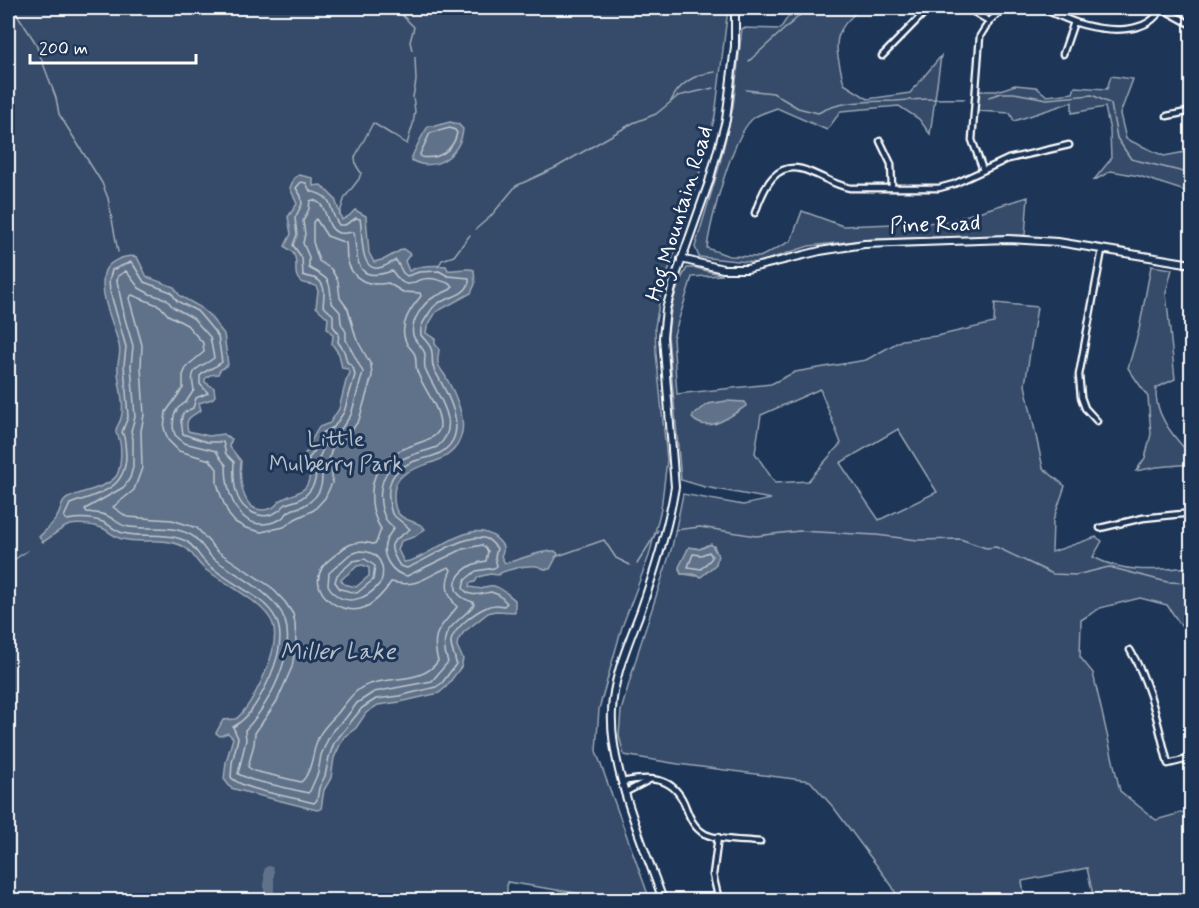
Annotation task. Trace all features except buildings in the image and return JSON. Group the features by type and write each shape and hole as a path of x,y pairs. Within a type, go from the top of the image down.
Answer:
{"street":[{"name":"Hog Mountain Road","path":"663,900 622,782 614,752 612,711 620,674 665,536 675,487 663,337 666,309 681,259 709,182 726,120 735,55 735,8"},
{"path":"882,56 927,10 936,8"},
{"path":"967,8 988,21"},
{"path":"983,170 972,140 981,36 988,21 1009,8"},
{"path":"1040,8 1074,22 1100,28 1128,29 1152,20 1161,8 1191,25"},
{"path":"1063,54 1074,22"},
{"path":"1167,116 1191,111"},
{"path":"880,141 891,164 892,187"},
{"path":"754,213 763,188 781,171 795,168 808,171 837,186 850,188 939,188 954,184 1008,159 1069,145"},
{"name":"Pine Road","path":"681,259 723,269 747,269 820,250 864,244 985,239 1058,242 1191,264"},
{"path":"1098,421 1085,408 1081,397 1079,375 1102,250"},
{"path":"1100,528 1143,518 1191,513"},
{"path":"1130,650 1147,685 1168,764 1191,758"},
{"path":"622,782 642,778 662,780 673,785 682,797 692,823 705,834 760,842"},
{"path":"626,792 644,785 649,780"},
{"path":"718,837 713,875 718,896"}],"green space":[{"name":"Little Mulberry Park","path":"8,8 728,8 715,116 690,208 661,292 655,327 667,460 661,509 649,556 622,627 599,709 596,751 650,900 619,900 507,882 507,900 8,900"},
{"path":"794,8 862,8 844,25 839,34 837,51 844,84 868,99 910,93 941,56 930,134 919,119 899,106 841,111 827,130 777,108 755,117 747,126 731,158 718,199 707,248 729,256 760,257 791,241 802,211 843,226 945,222 1028,197 1025,235 874,239 809,246 757,263 699,257 695,247 719,167 733,107 742,28 780,29"},
{"path":"1111,76 1133,79 1120,114 1126,139 1164,156 1191,151 1191,193 1139,176 1111,171 1093,181 1111,159 1110,131 1105,107 1072,113 1072,102 1014,121 1010,113 977,111 980,91 997,91 1015,85 1036,87 1047,96 1073,93 1075,87 1107,89"},
{"path":"1151,266 1172,269 1166,293 1175,379 1156,388 1156,397 1165,422 1187,451 1191,450 1191,464 1136,471 1145,458 1151,434 1148,397 1128,368 1139,330"},
{"path":"687,268 723,275 692,277 673,338 677,394 771,384 795,372 866,360 902,340 937,336 994,323 995,303 1037,307 1025,385 1043,468 1065,486 1053,521 1052,552 1096,537 1102,541 1093,557 1117,566 1141,570 1191,567 1191,618 1182,627 1167,605 1140,598 1100,608 1081,620 1080,657 1093,673 1120,791 1156,820 1191,810 1191,900 1094,900 1087,868 1022,881 1024,894 1004,900 899,900 892,886 834,808 810,781 624,755 619,736 621,711 672,547 683,494 743,505 771,499 705,487 681,480 668,335 673,300","holes":["820,389 841,443 808,481 775,483 755,453 761,415","898,429 937,492 879,520 840,463","707,545 714,546 718,556 713,566 701,575 681,574 679,569 689,547 700,549"]}],"water":[{"path":"450,122 458,124 463,129 461,138 452,153 445,159 429,165 411,160 429,126"},
{"name":"Miller Lake","path":"299,175 313,178 313,186 321,185 335,199 342,220 355,210 366,216 369,253 374,262 403,249 410,254 405,261 409,271 431,266 446,266 448,270 474,270 475,284 471,293 436,312 427,327 426,333 435,339 435,344 439,349 439,365 459,405 463,426 457,446 448,455 413,469 396,483 394,498 398,513 425,529 414,537 401,541 398,550 404,562 427,554 463,534 475,532 487,533 500,542 503,546 501,556 505,563 542,552 555,551 558,554 550,569 536,566 522,567 498,575 478,577 475,582 470,583 469,587 482,589 495,586 503,591 515,600 515,612 488,613 464,632 457,646 463,659 461,667 439,693 378,705 366,713 356,728 344,737 334,758 331,778 324,790 321,809 317,810 231,788 224,779 233,738 228,733 220,736 216,733 223,720 236,719 249,704 265,673 273,649 275,636 273,624 262,609 206,570 184,547 173,543 122,539 102,528 82,524 66,526 43,542 39,537 55,520 65,500 108,483 117,475 121,447 116,430 122,411 118,370 120,350 105,301 103,283 108,266 117,260 132,256 137,257 147,277 174,287 180,296 209,315 224,334 228,365 218,374 210,375 205,379 205,382 214,388 215,396 199,403 201,410 188,420 188,431 209,436 223,434 232,439 229,446 241,461 244,496 254,508 262,510 272,508 281,500 305,488 310,472 299,460 309,449 319,427 330,423 339,409 350,373 348,369 342,368 339,354 332,344 333,335 327,328 328,318 316,307 318,291 316,286 303,283 298,279 295,257 285,246 291,234 288,217 297,204 290,188 294,178","holes":["363,565 369,568 369,576 356,587 344,584 341,580 357,566"]},
{"path":"726,401 745,402 746,406 727,419 712,424 698,423 692,418 708,404"},
{"path":"711,544 718,555 716,564 701,577 681,574 679,567 689,547 700,549"}],"waterway":[{"path":"13,8 35,42 56,98 59,114 102,183 108,198 118,252"},
{"path":"400,8 400,13 414,27 410,42 412,50"},
{"path":"749,61 808,8"},
{"path":"339,215 345,197 359,179 361,173 356,165 355,157 373,123 407,144 415,111 413,97 416,81 415,57"},
{"path":"671,101 689,80 715,72"},
{"path":"476,229 490,217 516,186 555,168 633,123 656,114 678,96 713,88"},
{"path":"746,90 773,93 798,108 818,113 855,102 965,99"},
{"path":"989,97 1001,93 1047,99 1092,95 1111,104 1117,138 1131,159 1192,174"},
{"path":"438,267 442,260 454,256 470,235"},
{"path":"675,530 700,527 756,536 799,531 876,535 918,540 960,539 986,548 996,547 1053,574 1076,575 1109,567 1167,582 1192,583"},
{"path":"637,564 658,530"},
{"path":"555,557 604,540 616,558 630,565"},
{"path":"8,564 27,551"},
{"path":"269,871 269,900"}]}
